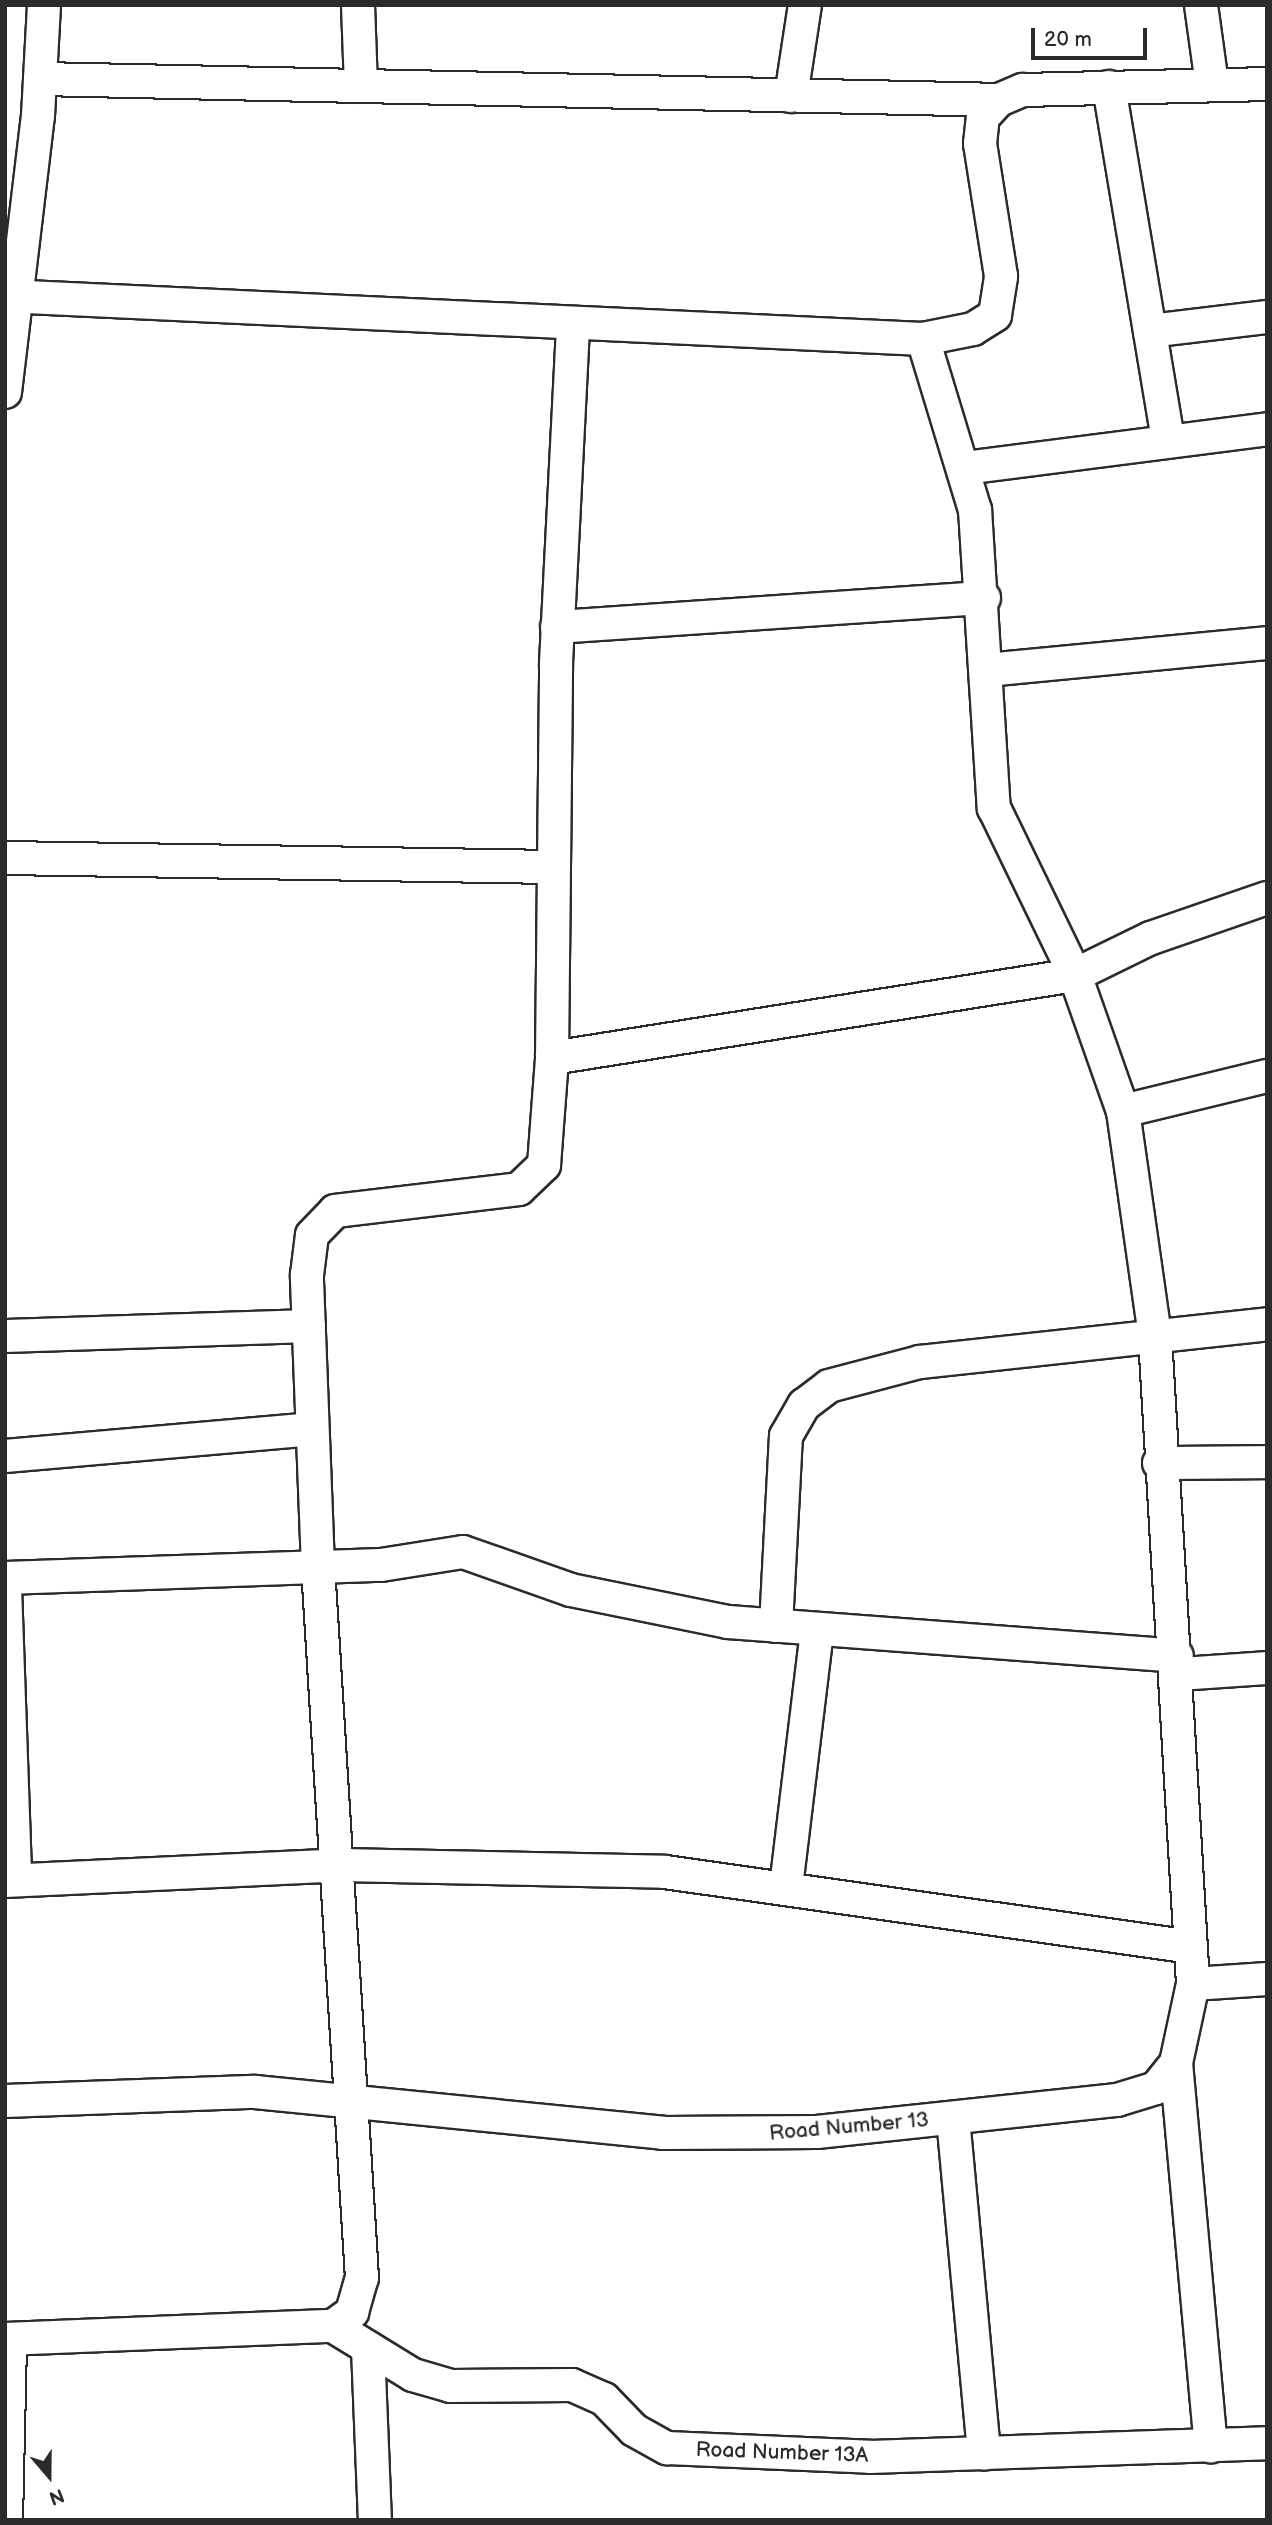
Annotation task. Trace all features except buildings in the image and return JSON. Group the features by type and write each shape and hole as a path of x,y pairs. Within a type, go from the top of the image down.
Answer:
{"street":[{"path":"5,392 9,296 40,79 44,5"},
{"path":"358,5 361,86"},
{"path":"791,96 805,5"},
{"path":"1201,5 1212,84"},
{"path":"40,79 999,100 1023,90 1267,84"},
{"path":"1109,87 1168,439"},
{"path":"9,296 923,339 974,329 995,315 1001,276 980,144 983,117 999,100"},
{"path":"1150,331 1267,317"},
{"path":"6,2520 8,2339 333,2326 352,2312 362,2278 341,1866 318,1566 309,1326 312,1236 335,1212 519,1189 544,1165 552,1058 557,626 573,324"},
{"name":"Road Number 13","path":"5,2101 256,2092 353,2100 584,2127 738,2136 953,2118 1117,2100 1156,2088 1176,2063 1193,1984 1178,1665 1159,1463 1155,1337 1123,1111 1075,975 994,808 984,598 964,468 923,339"},
{"path":"964,468 1168,439 1267,429"},
{"path":"557,626 984,598"},
{"path":"987,670 1267,643"},
{"path":"5,858 553,867"},
{"path":"552,1058 1075,975 1150,938 1267,898"},
{"path":"1123,1111 1267,1076"},
{"path":"776,1626 786,1436 804,1405 829,1386 919,1362 1267,1324"},
{"path":"5,1336 309,1326"},
{"path":"5,1456 312,1429"},
{"path":"1159,1463 1267,1462"},
{"path":"5,1578 318,1566 463,1552 571,1590 776,1626 1178,1665 1267,1668"},
{"path":"5,1587 10,1881 341,1866 665,1872 786,1887 1191,1947"},
{"path":"786,1887 817,1630"},
{"path":"1193,1984 1267,1979"},
{"path":"1176,2063 1211,2446"},
{"path":"953,2118 984,2454"},
{"name":"Road Number 13A","path":"333,2326 413,2375 451,2386 572,2385 604,2399 634,2430 667,2448 761,2456 984,2454 1267,2443"},
{"path":"368,2348 375,2520"}]}
